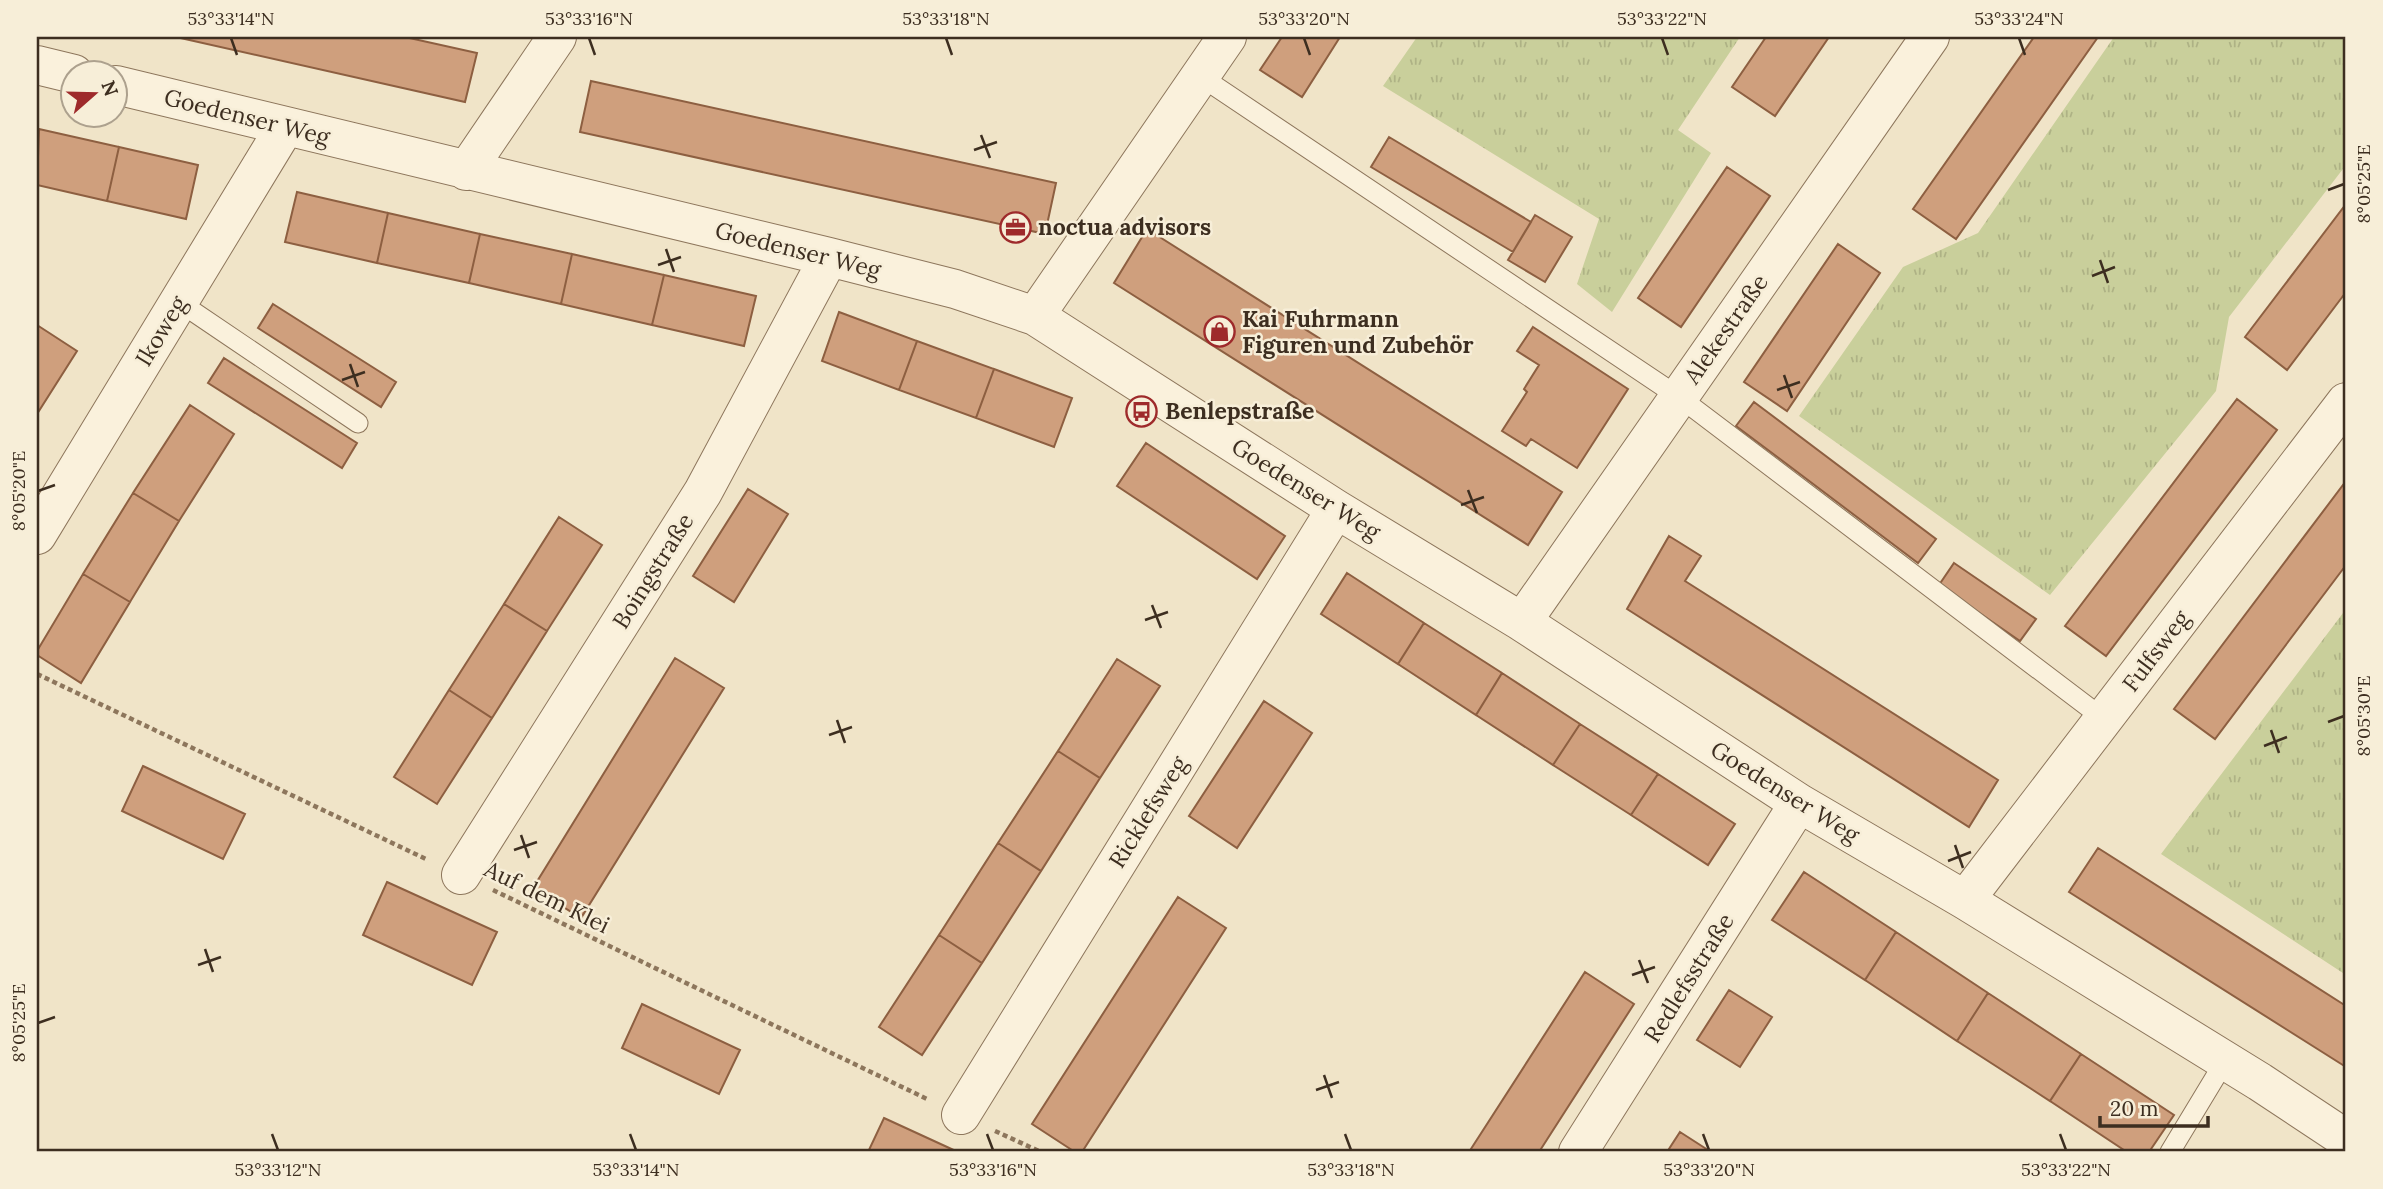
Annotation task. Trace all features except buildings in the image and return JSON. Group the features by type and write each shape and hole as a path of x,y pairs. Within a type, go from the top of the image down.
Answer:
{"street":[{"path":"466,171 557,37"},
{"path":"1035,316 1227,37"},
{"name":"Alekestraße","path":"1522,622 1930,37"},
{"path":"37,65 60,71"},
{"name":"Goedenser Weg","path":"130,88 829,257 955,289 1035,316 1336,509 1522,622 1799,803 1965,900 2225,1060 2346,1139"},
{"name":"Ikoweg","path":"37,535 285,127"},
{"name":"Boingstraße","path":"461,875 703,492 829,257"},
{"name":"Fulfsweg","path":"1965,900 2346,402"},
{"name":"Ricklefsweg","path":"961,1115 1336,509"},
{"name":"Redlefsstraße","path":"1578,1152 1799,803"}],"lane":[{"path":"1200,76 1679,397 2104,719"},
{"path":"179,302 358,423"},
{"path":"2170,1152 2225,1060"}],"path":[{"name":"Auf dem Klei","path":"37,674 1041,1152"}],"green space":[{"path":"1417,37 1740,37 1678,130 1711,153 1612,312 1577,284 1599,219 1383,86"},
{"path":"2114,37 2346,37 2346,165 2229,317 2216,391 2050,595 1799,416 1903,267 1978,233"},
{"path":"2346,609 2346,975 2161,854"}],"place":[{"name":"noctua advisors","path":"1015,227"},
{"name":"Kai Fuhrmann Figuren und Zubehör","path":"1219,332"},
{"name":"Benlepstraße","path":"1142,411"}]}
